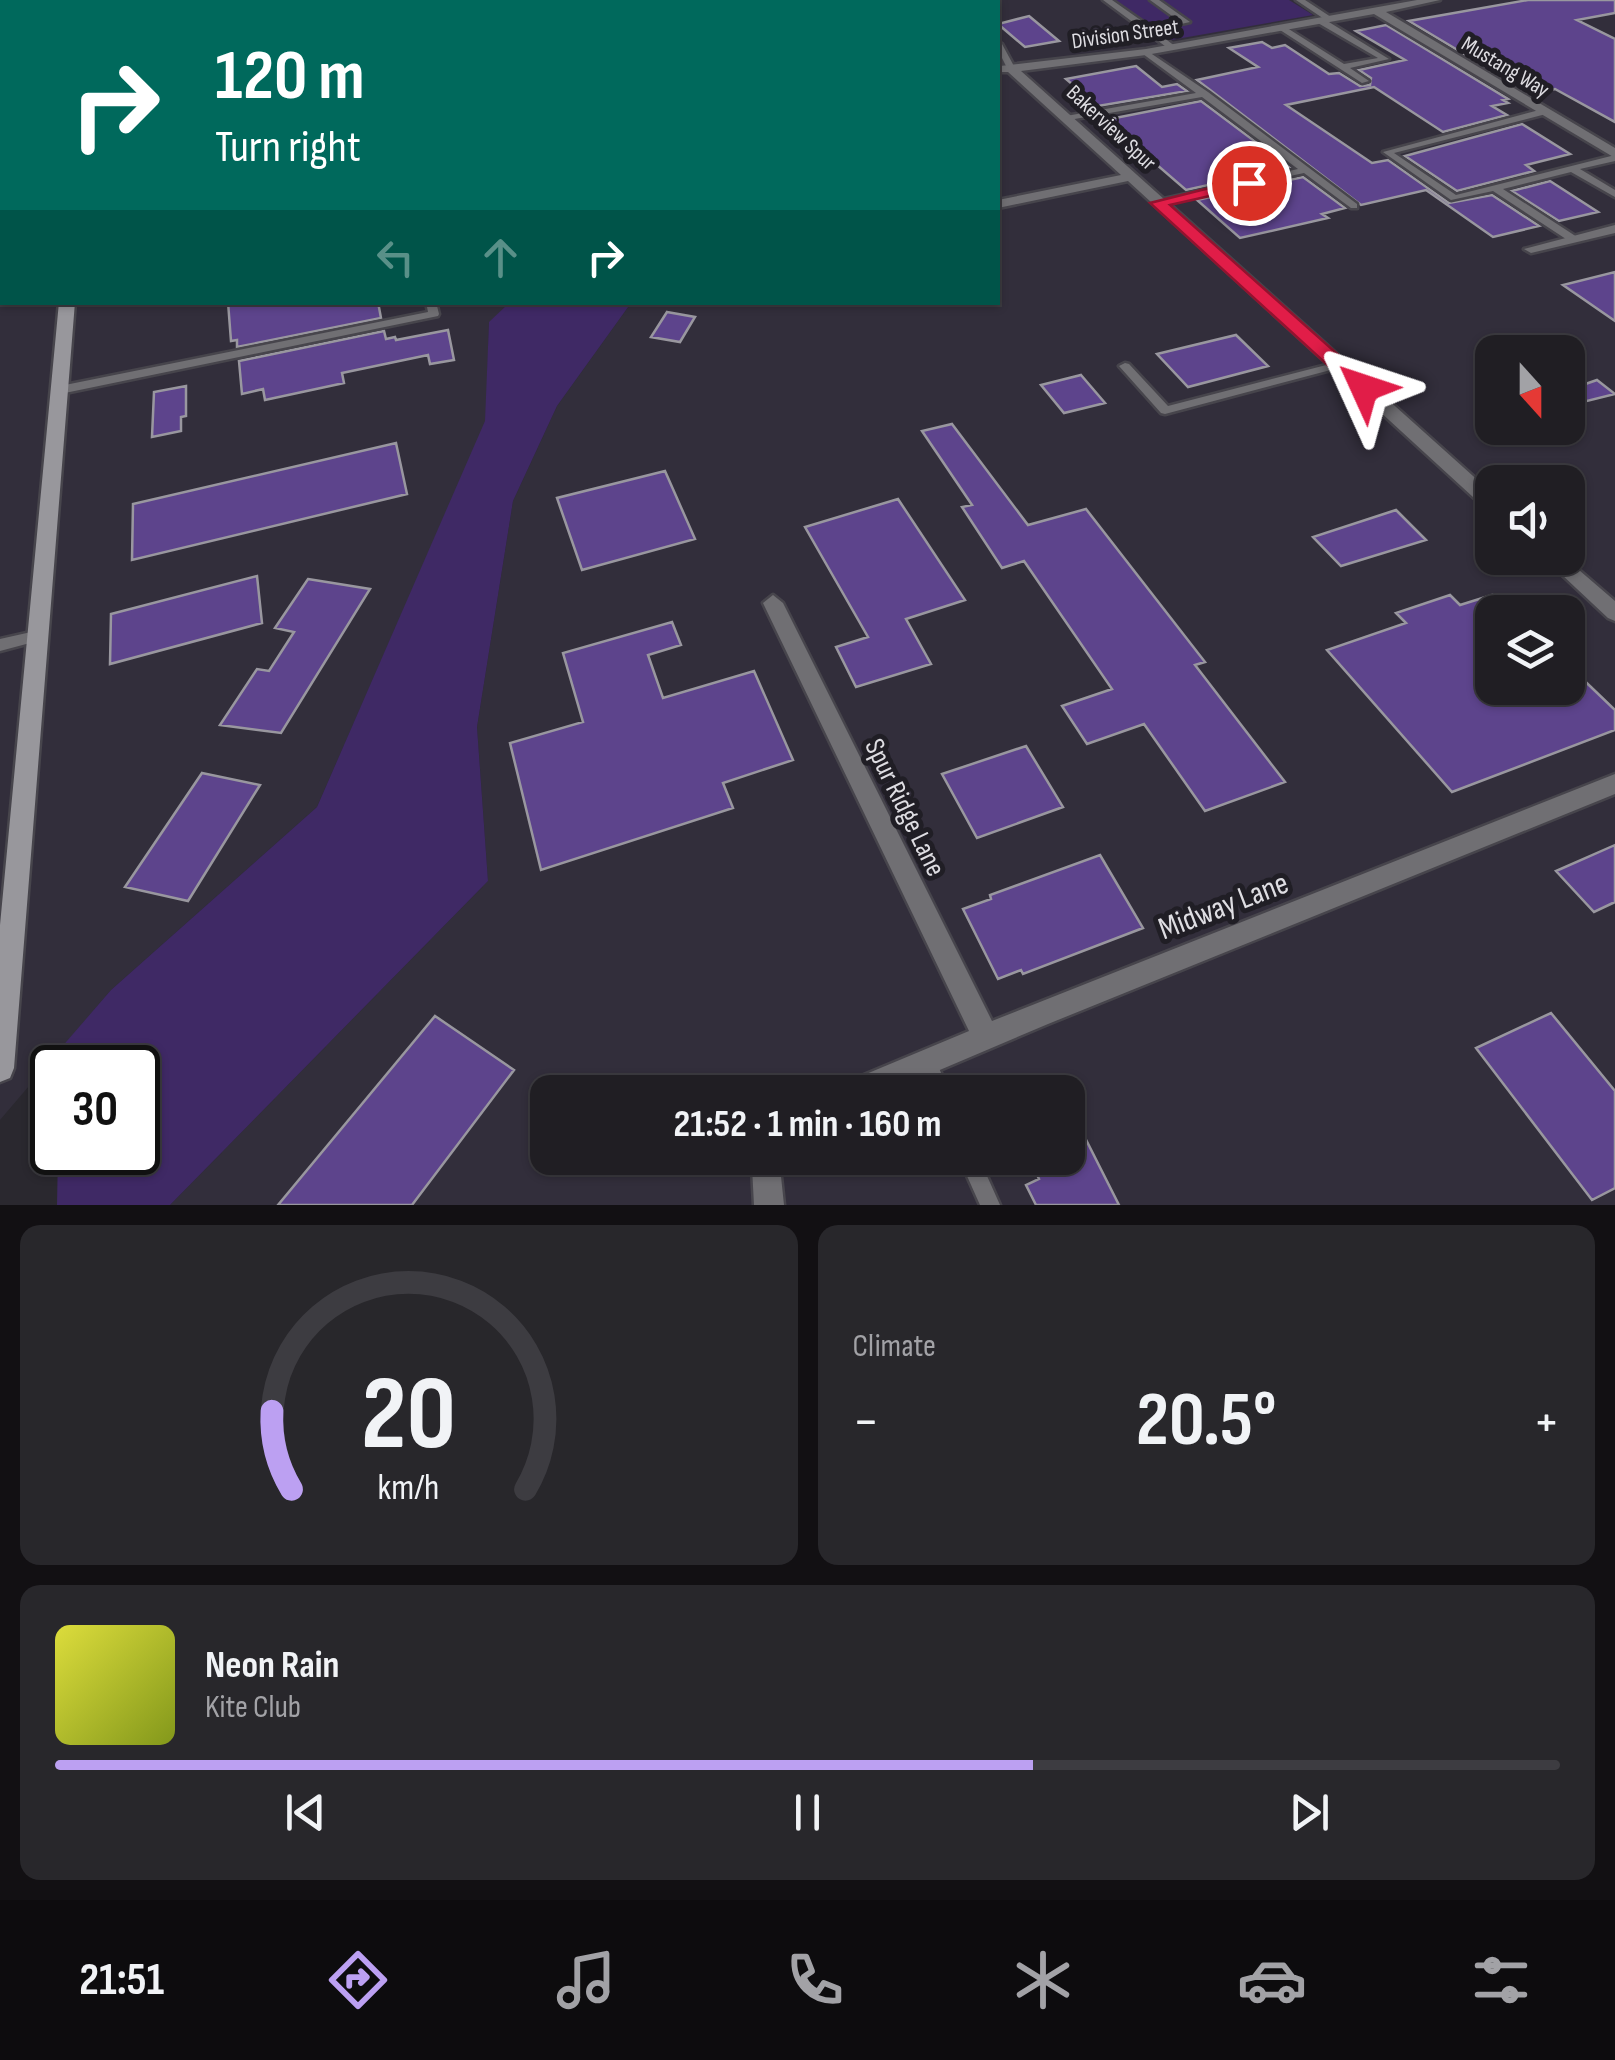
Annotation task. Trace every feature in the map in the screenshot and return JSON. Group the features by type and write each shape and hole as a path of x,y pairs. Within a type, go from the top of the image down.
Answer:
{"main road":[{"path":"0,1068 67,305"}],"street":[{"name":"Division Street","path":"1004,69 1146,52 1436,0"},
{"name":"Mustang Way","path":"1376,11 1615,156"},
{"name":"Bakerview Spur","path":"1004,69 1066,119 1475,488"},
{"path":"1000,204 1128,176"},
{"path":"1531,250 1615,229"},
{"path":"1572,575 1615,613"},
{"name":"Spur Ridge Lane","path":"773,604 986,1038"},
{"name":"Midway Lane","path":"898,1075 1615,784"},
{"path":"767,1175 769,1205"}],"lane":[{"path":"1107,0 1172,47"},
{"path":"1147,29 1186,22 1154,0"},
{"path":"1300,0 1384,59 1343,67"},
{"path":"1281,28 1365,80"},
{"path":"1146,52 1354,206"},
{"path":"1066,119 1205,94"},
{"path":"1543,112 1387,152 1454,198 1615,156"},
{"path":"1596,163 1615,174"},
{"path":"1573,169 1615,194"},
{"path":"1158,203 1306,170"},
{"path":"1495,188 1573,239"},
{"path":"60,390 434,314 432,305"},
{"path":"1125,366 1165,410 1338,364"},
{"path":"0,644 40,636"},
{"path":"927,1063 932,1075"},
{"path":"977,1175 990,1205"}],"shaded area":[{"path":"1000,0 1615,0 1615,1205 170,1205 488,881 477,727 513,501 557,406 630,305 1000,305"},
{"path":"1115,0 1289,0 1313,15 1171,40"},
{"path":"0,305 507,305 489,323 486,421 317,807 111,990 64,1045 30,1045 30,1085 0,1120"},
{"path":"507,305 630,305 557,406 513,501 477,727 488,881 170,1205 57,1205 58,1175 160,1175 160,1045 63,1045 111,990 317,807 485,421 489,322"}],"building":[{"path":"1528,0 1615,0 1615,13 1577,20 1615,39 1615,122 1555,89 1531,94 1409,21"},
{"path":"1029,16 1059,41 1025,47 1000,23"},
{"path":"1386,25 1508,99 1503,100 1508,103 1492,106 1507,115 1443,132 1374,87 1286,105 1372,163 1388,160 1449,203 1492,195 1539,226 1493,237 1426,190 1361,205 1197,80 1258,67 1229,48 1262,42 1272,48 1285,45 1329,74 1339,73 1360,86 1370,85 1371,78 1359,70 1405,60 1356,31"},
{"path":"1136,66 1162,87 1177,84 1187,91 1098,106 1066,79"},
{"path":"1201,101 1289,167 1186,190 1105,120"},
{"path":"1522,124 1570,154 1526,165 1534,171 1457,191 1405,156"},
{"path":"1303,177 1345,208 1322,214 1328,218 1240,238 1197,200"},
{"path":"1550,181 1598,212 1559,221 1512,191"},
{"path":"1615,272 1615,321 1563,285"},
{"path":"228,305 379,305 381,318 237,347 237,340 231,341"},
{"path":"667,312 695,317 680,342 651,337"},
{"path":"448,330 454,360 430,364 428,355 342,373 344,383 265,400 263,389 242,394 239,361 384,331 386,339 396,340"},
{"path":"1236,335 1268,366 1188,387 1157,354"},
{"path":"1081,375 1105,403 1064,413 1041,385"},
{"path":"1597,380 1615,394 1585,402 1585,384"},
{"path":"186,386 186,416 181,417 181,431 152,437 154,392"},
{"path":"952,424 1028,525 1086,509 1205,662 1195,665 1285,782 1205,811 1144,724 1087,744 1062,706 1112,689 1024,561 1002,568 962,507 972,505 922,431"},
{"path":"396,443 407,494 132,560 133,504"},
{"path":"665,471 695,539 582,570 557,498"},
{"path":"898,499 965,600 906,619 931,664 856,687 836,647 868,637 805,527"},
{"path":"1396,510 1426,540 1341,566 1313,537"},
{"path":"257,576 262,623 110,664 111,614"},
{"path":"308,579 370,589 281,733 220,725 257,669 269,671 294,632 275,628"},
{"path":"1450,595 1460,605 1475,600 1475,705 1585,705 1585,681 1615,710 1615,730 1452,792 1327,650 1406,623 1396,613"},
{"path":"672,622 681,645 648,655 663,698 754,671 793,760 723,783 733,808 541,870 510,743 583,722 563,653"},
{"path":"1026,746 1063,807 977,838 942,774"},
{"path":"202,773 260,785 188,901 125,887"},
{"path":"1615,845 1615,902 1594,912 1556,871"},
{"path":"1100,855 1143,928 1023,974 1021,970 998,979 963,909 991,899 990,895"},
{"path":"1551,1013 1615,1091 1615,1188 1592,1200 1476,1048"},
{"path":"435,1016 514,1070 412,1205 278,1205"},
{"path":"1085,1138 1119,1205 1036,1205 1026,1185 1039,1179 1037,1175 1085,1175"}],"route":[{"path":"1249,183 1158,203 1364,388"}]}
